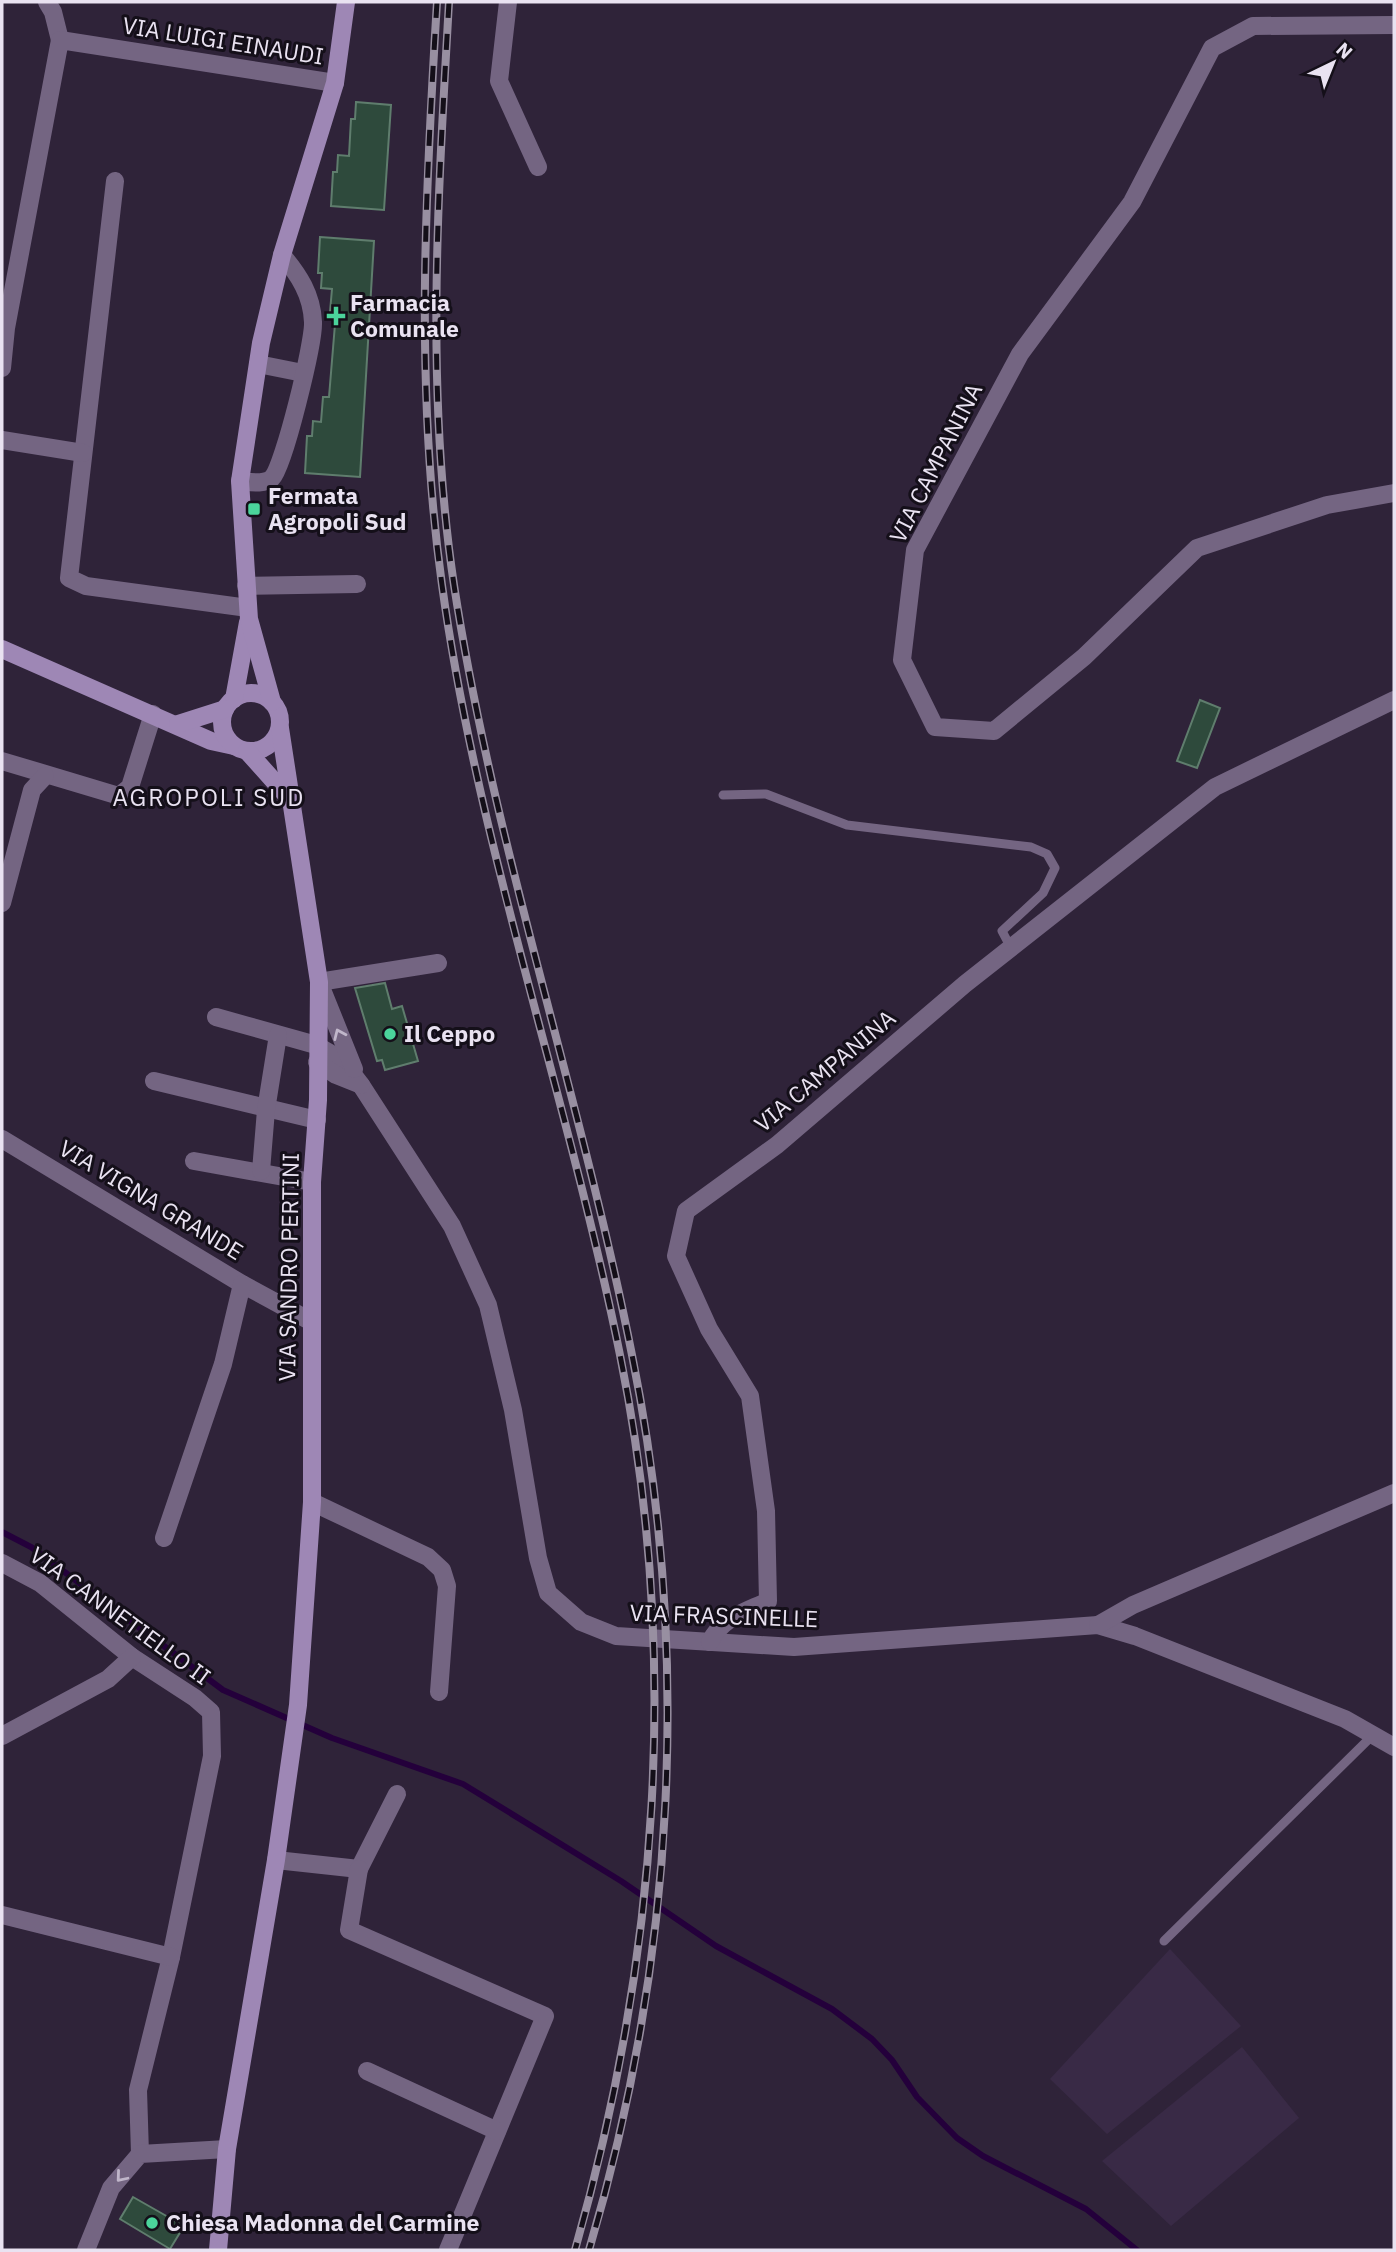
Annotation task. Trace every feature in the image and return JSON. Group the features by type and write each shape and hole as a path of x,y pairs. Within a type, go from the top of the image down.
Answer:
{"street":[{"path":"2,368 6,328 60,40 53,12 47,2"},
{"path":"2,649 178,724 211,741 240,749 264,749 280,728 280,719 272,702 248,614 240,481 258,364 282,255 335,83 346,2"},
{"path":"508,2 499,81 538,167"},
{"name":"VIA CAMPANINA","path":"1394,25 1253,26 1212,48 1132,202 1020,354 915,550 902,660 935,727 994,732 1084,657 1197,548 1327,505 1394,493"},
{"name":"VIA LUIGI EINAUDI","path":"60,40 335,83"},
{"path":"115,181 69,578 86,586 248,614"},
{"path":"240,481 265,482 272,478 293,427 313,323 304,281 282,255"},
{"path":"258,364 303,373"},
{"path":"2,440 83,453"},
{"path":"246,586 357,584"},
{"path":"248,614 222,726 240,749 289,798"},
{"path":"178,724 249,693 272,702"},
{"name":"VIA CAMPANINA","path":"710,1642 715,1631 727,1619 768,1601 766,1511 750,1396 709,1329 676,1256 686,1211 777,1145 1011,948 1215,787 1394,700"},
{"path":"2,761 115,797 123,795 130,787 153,714"},
{"name":"VIA SANDRO PERTINI","path":"218,2250 227,2148 294,1737 312,1502 312,1182 318,1100 319,982 280,728"},
{"path":"2,903 32,790 46,776"},
{"path":"319,982 438,963"},
{"name":"VIA FRASCINELLE","path":"319,982 356,1083 452,1226 488,1305 513,1410 538,1559 548,1593 581,1622 616,1636 794,1647 1098,1625 1345,1719 1394,1748"},
{"path":"216,1017 278,1035 317,1054 327,1071 356,1083"},
{"path":"261,1171 266,1110 278,1035"},
{"path":"318,1100 327,1084 340,1080 356,1083"},
{"path":"154,1081 266,1110 317,1120"},
{"name":"VIA VIGNA GRANDE","path":"2,1139 242,1284 312,1322"},
{"path":"194,1161 312,1182"},
{"path":"164,1538 223,1364 242,1284"},
{"path":"1098,1625 1133,1605 1394,1493"},
{"path":"312,1502 428,1557 442,1570 447,1586 439,1692"},
{"name":"VIA CANNETIELLO II","path":"2,1563 40,1583 132,1657 195,1698 211,1712 212,1756 171,1957 138,2090 140,2154"},
{"path":"2,1736 108,1679 132,1657"},
{"path":"397,1794 359,1869 349,1930 545,2016 448,2250"},
{"path":"276,1860 359,1869"},
{"path":"2,1915 171,1957"},
{"path":"368,2071 497,2130"},
{"path":"86,2250 111,2188 140,2154 227,2148"}],"lane":[{"path":"723,794 766,794 847,825 1031,847 1047,854 1055,868 1043,893 1002,931 1011,948"},
{"path":"1164,1941 1374,1734"}],"shaded area":[{"path":"1170,1949 1241,2026 1107,2134 1050,2079"},
{"path":"1242,2047 1299,2118 1171,2226 1102,2161"}],"building":[{"path":"356,102 391,105 384,210 331,206 333,172 337,172 338,155 349,156 351,119 355,119"},
{"path":"320,237 374,241 360,477 305,473 307,436 312,436 313,421 321,422 323,397 329,397 336,312 330,312 332,289 321,288 322,273 318,273"},
{"path":"1200,700 1220,708 1197,768 1177,761"},
{"name":"Il Ceppo","path":"385,983 392,1009 402,1006 418,1061 385,1070 382,1060 377,1061 355,988"},
{"name":"Chiesa Madonna del Carmine","path":"133,2197 184,2226 170,2249 120,2219"}],"waterway":[{"path":"2,1532 31,1547 223,1690 332,1738 463,1784 621,1881 716,1946 832,2009 872,2039 892,2060 917,2097 957,2138 983,2156 1086,2209 1137,2250"}],"railway":[{"path":"437,2 426,221 425,366 428,439 442,585 458,682 500,875 575,1163 620,1355 639,1468 650,1580 654,1693 652,1806 642,1918 626,2029 603,2140 575,2250"},
{"path":"449,2 436,294 439,440 454,585 471,682 514,875 588,1163 632,1355 651,1467 663,1579 667,1692 665,1805 656,1918 640,2030 618,2140 589,2250"}],"place":[{"name":"Farmacia Comunale","path":"336,316"},
{"name":"Fermata Agropoli Sud","path":"254,509"},
{"name":"Il Ceppo","path":"390,1034"},
{"name":"Chiesa Madonna del Carmine","path":"152,2223"}],"district":[{"name":"AGROPOLI SUD","path":"209,798"}]}
